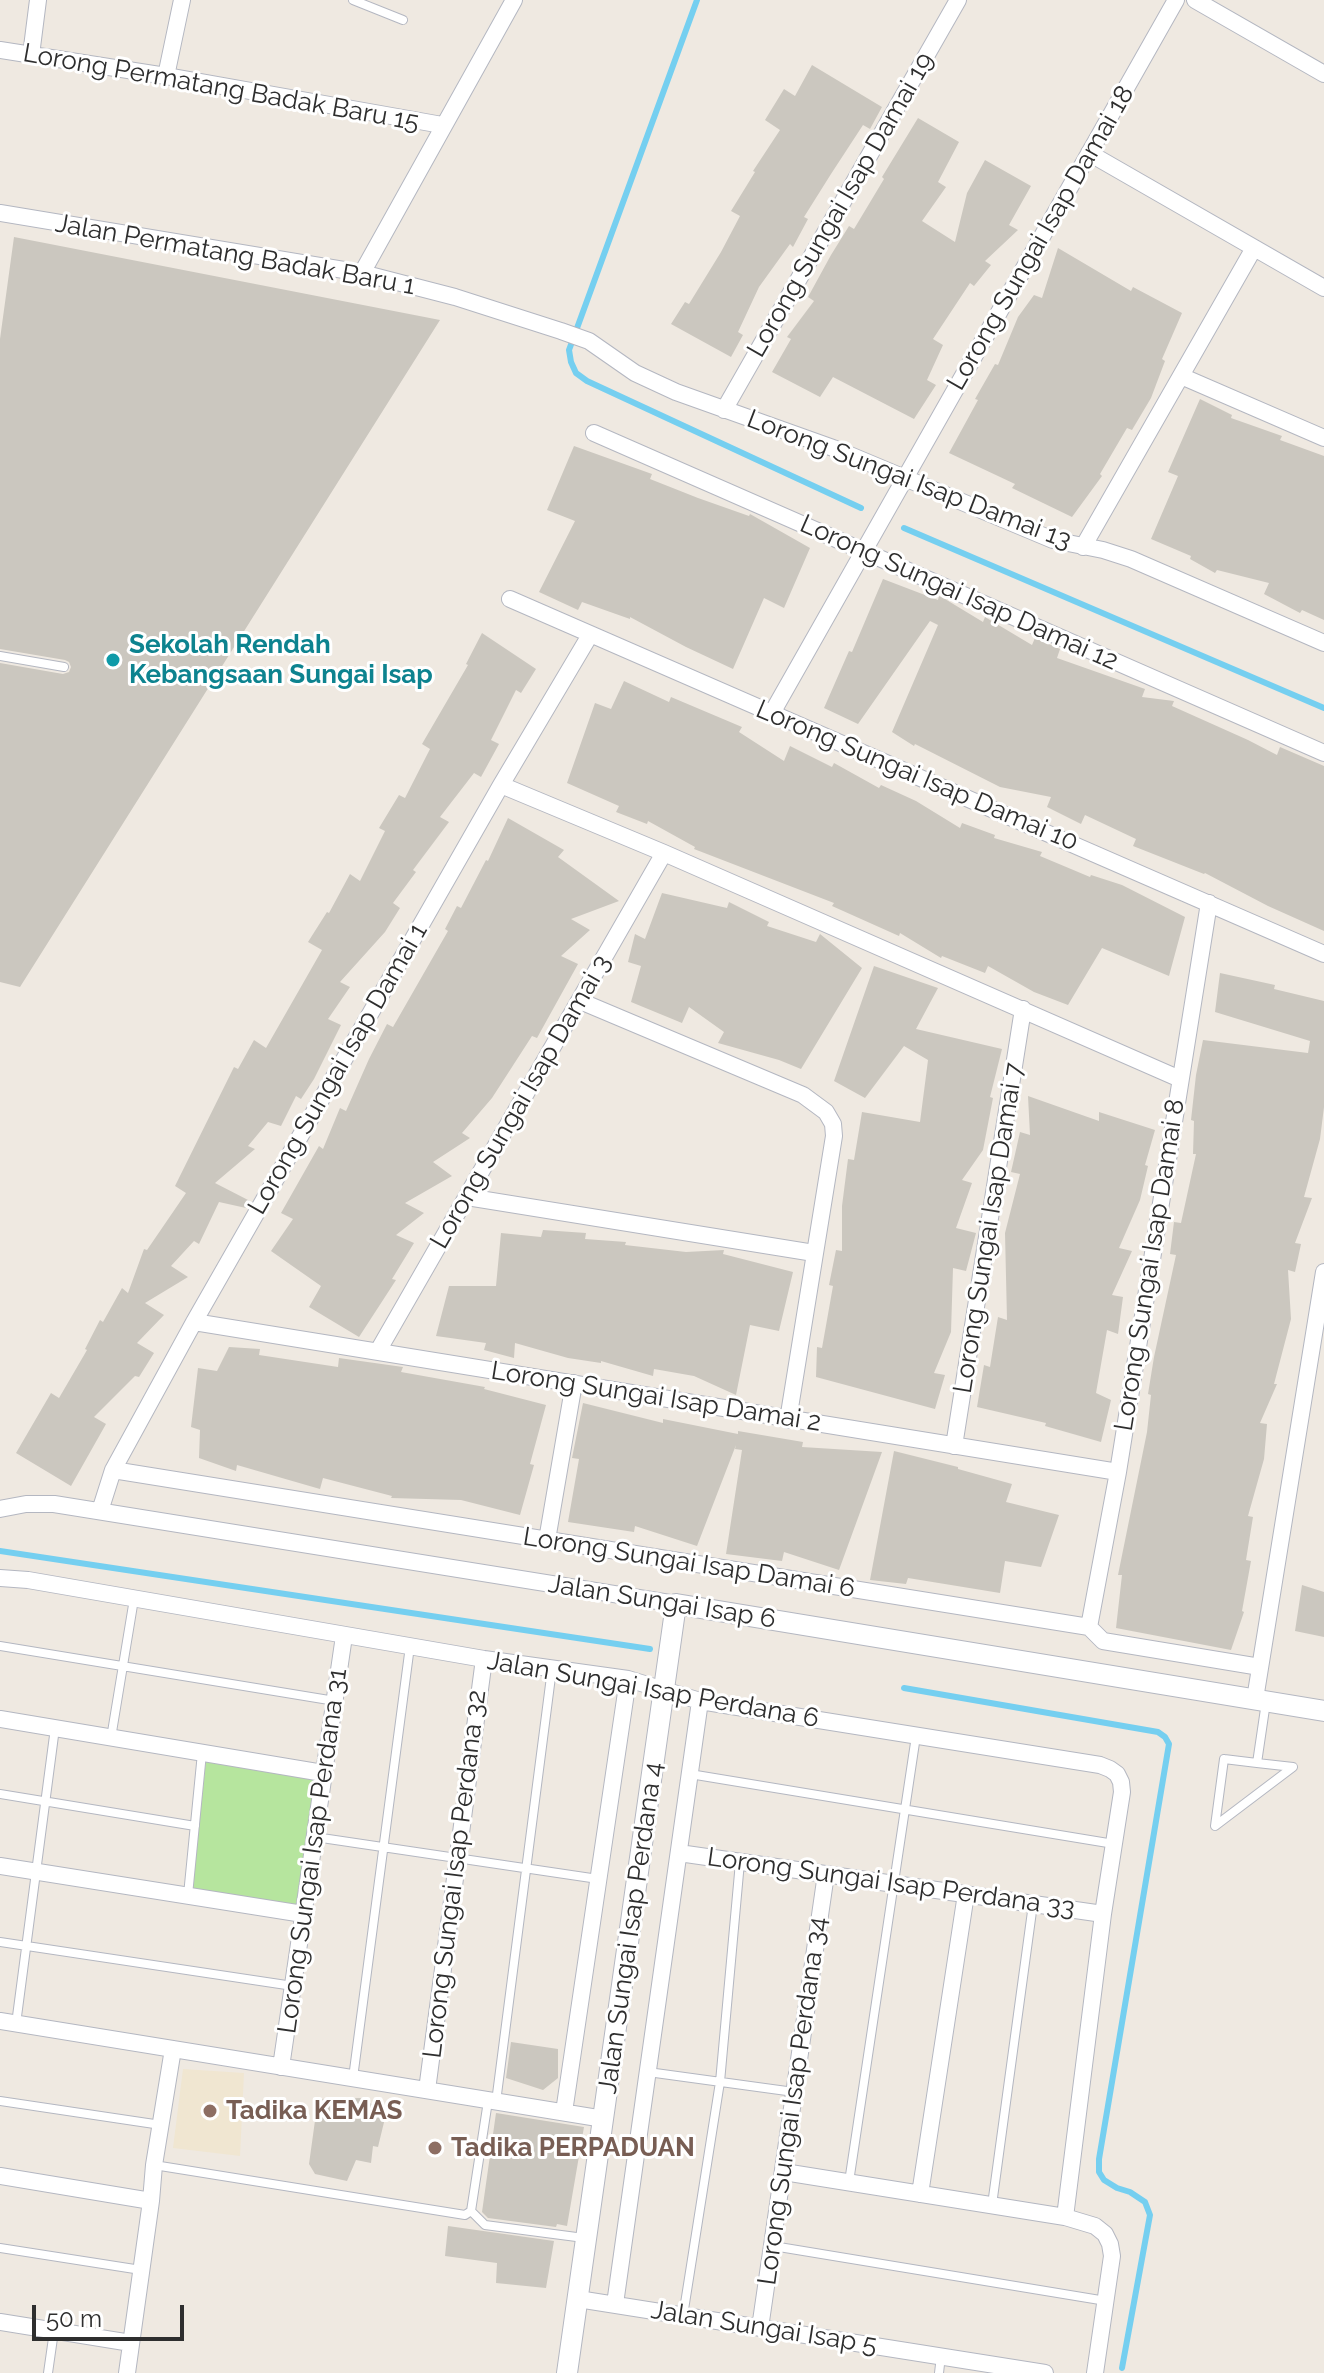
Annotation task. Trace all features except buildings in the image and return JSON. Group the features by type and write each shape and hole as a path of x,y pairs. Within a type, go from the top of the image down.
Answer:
{"street":[{"path":"31,55 38,0"},
{"path":"166,76 182,0"},
{"path":"362,273 514,0"},
{"name":"Lorong Sungai Isap Damai 19","path":"724,410 958,0"},
{"name":"Lorong Sungai Isap Damai 18","path":"772,713 1176,0"},
{"path":"1195,0 1324,74"},
{"name":"Lorong Permatang Badak Baru 15","path":"0,50 442,125"},
{"path":"1089,153 1324,288"},
{"name":"Jalan Permatang Badak Baru 1","path":"0,213 362,273 455,297 589,341"},
{"path":"1083,547 1254,248"},
{"name":"Lorong Sungai Isap Damai 13","path":"589,341 635,373 676,392 905,476 1053,540 1131,559 1324,643"},
{"path":"1181,376 1324,438"},
{"name":"Lorong Sungai Isap Damai 12","path":"594,433 1324,753"},
{"name":"Lorong Sungai Isap Damai 10","path":"510,599 1324,954"},
{"name":"Lorong Sungai Isap Damai 1","path":"100,1511 113,1470 194,1322 590,635"},
{"path":"501,785 1180,1079"},
{"name":"Lorong Sungai Isap Damai 3","path":"378,1351 664,853"},
{"name":"Lorong Sungai Isap Damai 8","path":"1089,1627 1118,1472 1209,903"},
{"path":"580,1001 803,1095 826,1112 833,1124 834,1136 788,1420"},
{"name":"Lorong Sungai Isap Damai 7","path":"954,1446 1023,1009"},
{"path":"467,1197 814,1253"},
{"path":"1260,1700 1260,1667 1324,1272"},
{"name":"Lorong Sungai Isap Damai 2","path":"194,1322 1118,1472"},
{"path":"547,1540 574,1383"},
{"name":"Lorong Sungai Isap Damai 6","path":"113,1470 1089,1627 1103,1641 1260,1667"},
{"name":"Jalan Sungai Isap 6","path":"0,1509 26,1504 54,1504 100,1511 1324,1711"},
{"name":"Jalan Sungai Isap Perdana 6","path":"0,1578 28,1580 484,1659 628,1679 700,1701 1110,1769 1121,1782 1065,2217"},
{"name":"Jalan Sungai Isap Perdana 4","path":"567,2373 676,1604"},
{"name":"Lorong Sungai Isap Perdana 31","path":"281,2067 344,1636"},
{"name":"Lorong Sungai Isap Perdana 32","path":"427,2090 484,1659"},
{"path":"564,2112 628,1679"},
{"path":"615,2304 700,1701"},
{"path":"0,1719 323,1773"},
{"name":"Lorong Sungai Isap Perdana 33","path":"679,1853 1103,1914"},
{"path":"0,1866 303,1914"},
{"name":"Lorong Sungai Isap Perdana 34","path":"760,2328 826,1874"},
{"path":"920,2194 966,1894"},
{"path":"8,2022 604,2119"},
{"path":"127,2373 154,2165 173,2049"},
{"path":"784,2172 1065,2217 1095,2226 1105,2234 1112,2256 1095,2373"},
{"path":"0,2176 151,2201"},
{"name":"Jalan Sungai Isap 5","path":"578,2299 760,2328 940,2365 1045,2373"},
{"path":"0,2322 131,2343"}],"lane":[{"path":"353,0 403,20"},
{"path":"0,656 64,667"},
{"path":"111,1738 134,1599"},
{"path":"0,1646 335,1701"},
{"path":"353,2078 410,1646"},
{"path":"154,2165 465,2215 471,2211 492,2101 552,1669"},
{"path":"1257,1763 1260,1700"},
{"path":"8,2022 27,1946 55,1728"},
{"path":"849,2183 916,1736"},
{"path":"188,1896 202,1753"},
{"path":"1224,1759 1257,1763 1293,1767 1215,1826 1224,1759"},
{"path":"690,1774 1114,1844"},
{"path":"0,1794 195,1826"},
{"path":"314,1837 599,1879"},
{"path":"683,2316 720,2082 741,1861"},
{"path":"992,2205 1033,1904"},
{"path":"0,1942 293,1986"},
{"path":"648,2072 795,2092"},
{"path":"0,2101 161,2125"},
{"path":"471,2211 485,2225 587,2238"},
{"path":"773,2246 1106,2301"},
{"path":"0,2248 141,2270"},
{"path":"48,2373 54,2331"}],"shaded area":[{"name":"Tadika KEMAS","path":"183,2069 244,2073 240,2156 173,2148"}],"green space":[{"path":"206,1759 318,1778 298,1908 192,1893"}],"waterway":[{"path":"697,0 569,350 571,362 576,373 587,381 861,508"},
{"path":"904,528 1324,708"},
{"path":"0,1551 650,1649"},
{"path":"904,1688 1158,1732 1169,1744 1099,2159 1099,2172 1104,2180 1145,2202 1150,2215 1122,2368"}],"place":[{"name":"Sekolah Rendah Kebangsaan Sungai Isap","path":"113,660"},
{"name":"Tadika KEMAS","path":"210,2111"},
{"name":"Tadika PERPADUAN","path":"435,2148"}]}
